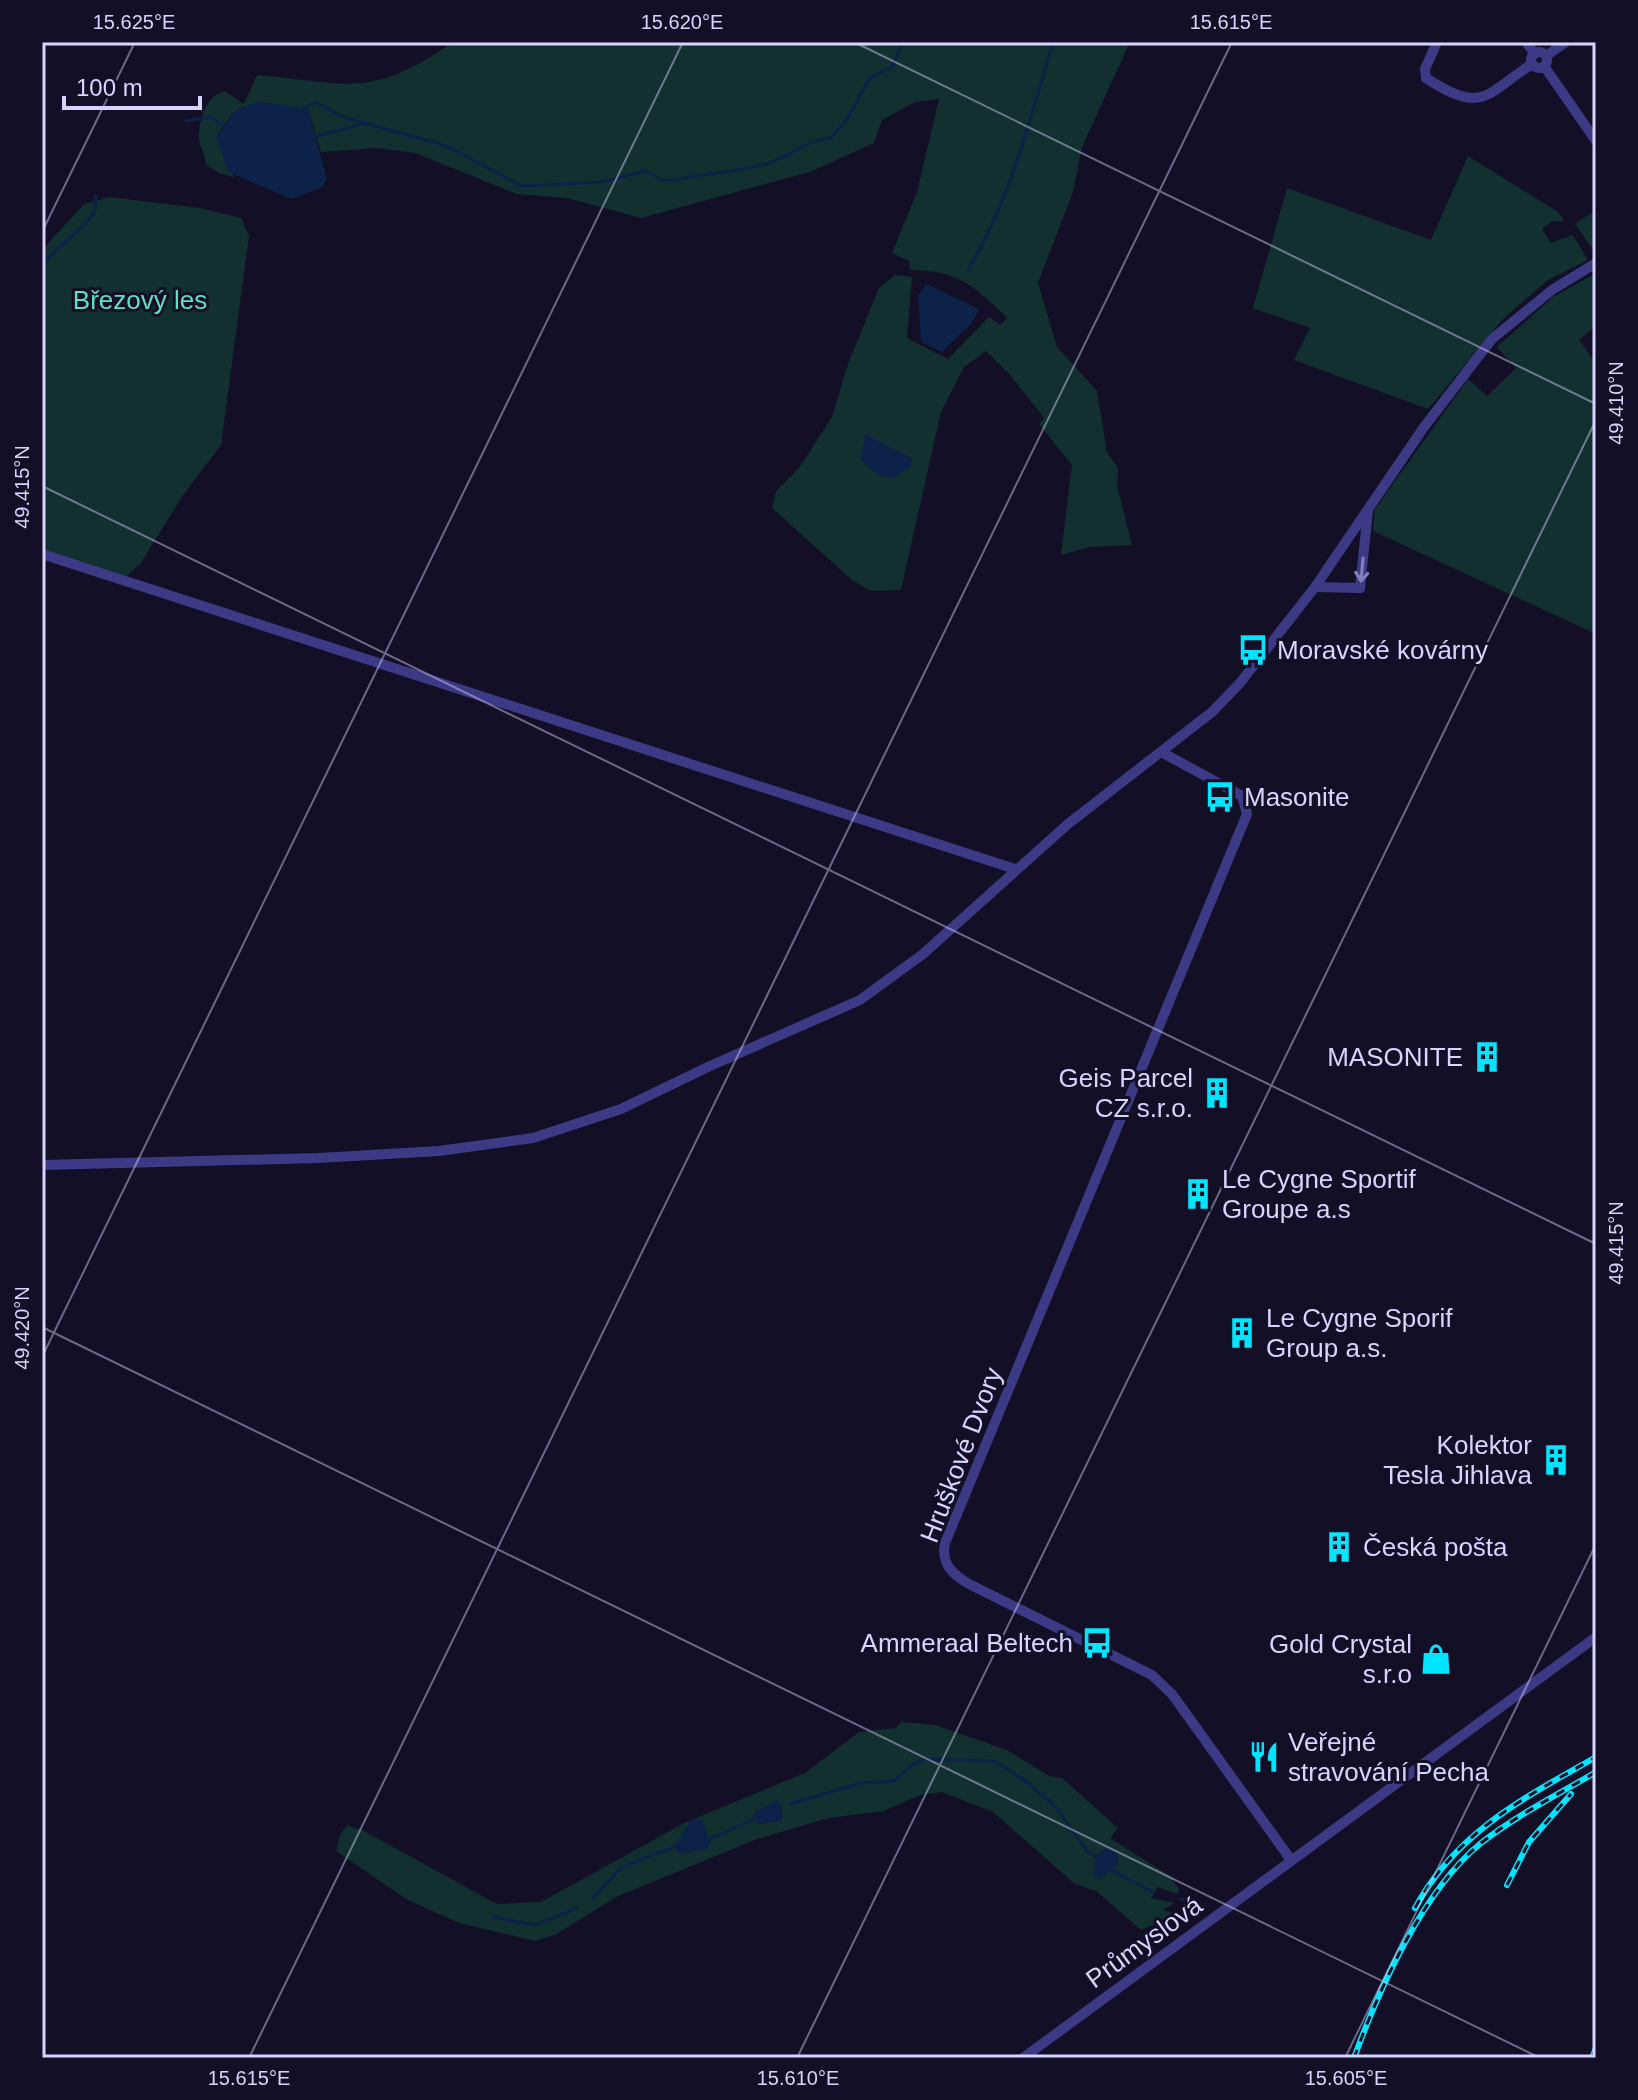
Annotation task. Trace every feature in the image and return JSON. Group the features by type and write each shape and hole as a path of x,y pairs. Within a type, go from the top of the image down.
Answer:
{"street":[{"path":"1437,42 1425,69 1426,78 1474,99 1491,96 1566,42"},
{"path":"1526,42 1596,141"},
{"path":"42,1165 439,1151 533,1138 621,1109 860,1000 923,954 1015,869 1163,753 1240,683 1315,587 1444,399 1492,339 1536,302 1596,263"},
{"path":"1315,587 1360,588 1368,508"},
{"path":"42,554 1015,869"},
{"name":"Hruškové Dvory","path":"1163,753 1242,796 1247,814 945,1543 943,1559 954,1575 969,1584 1152,1675 1172,1694 1291,1860"},
{"path":"1291,1860 1596,1637"},
{"name":"Průmyslová","path":"1023,2058 1291,1860"}],"green space":[{"path":"453,42 1130,42 1082,147 1073,192 1038,283 1057,347 1097,391 1107,452 1118,468 1117,485 1132,545 1091,547 1061,555 1072,465 1039,424 1044,418 1010,375 986,351 964,367 941,412 901,590 871,591 852,580 772,508 776,491 799,468 832,417 848,364 879,288 895,275 912,277 907,338 948,359 989,317 1000,325 1007,318 965,282 941,273 910,270 909,261 892,253 917,192 939,99 915,102 882,120 874,143 810,172 641,218 567,198 517,194 415,153 377,148 321,152 308,109 266,103 244,106 226,123 217,138 234,177 240,179 219,173 206,165 199,140 200,125 204,110 218,94 225,91 244,104 257,75 338,83 379,80 400,73"},
{"path":"1468,156 1558,212 1564,221 1553,221 1542,229 1551,243 1573,235 1588,260 1548,280 1504,318 1428,409 1294,360 1310,328 1253,308 1287,188 1431,240"},
{"name":"Březový les","path":"110,197 200,208 241,218 249,236 221,445 183,495 141,563 125,577 42,551 42,250 84,204"},
{"path":"1596,210 1596,254 1575,224"},
{"path":"1596,273 1596,326 1579,340 1596,363 1596,634 1373,531 1375,509 1468,379 1487,396 1516,368 1497,347 1553,297"},
{"path":"901,1722 935,1725 1007,1750 1049,1776 1062,1778 1118,1828 1110,1838 1175,1879 1172,1880 1179,1888 1177,1894 1158,1887 1151,1898 1175,1903 1162,1910 1177,1914 1141,1930 1096,1891 1075,1884 993,1812 942,1792 920,1795 883,1811 829,1818 757,1839 616,1897 557,1934 535,1941 459,1923 406,1899 336,1851 340,1835 347,1825 364,1831 497,1904 541,1902 686,1822 805,1773 859,1732 896,1728","holes":["684,1834 709,1848 679,1853 674,1846"]}],"water":[{"path":"257,101 308,109 327,179 321,188 291,199 228,172 217,138 233,112"},
{"path":"926,284 979,309 972,323 942,352 921,342 918,296"},
{"path":"865,434 913,459 910,467 895,477 879,476 861,460"},
{"path":"777,1800 782,1807 782,1821 759,1824 754,1813"},
{"path":"696,1818 702,1821 711,1843 704,1850 679,1853 674,1847 690,1821"},
{"path":"1108,1847 1118,1855 1118,1864 1100,1880 1094,1875 1095,1856"}],"waterway":[{"path":"315,137 365,123 447,146 521,186 602,182 645,171 662,180 676,180 762,165 813,142 831,138 848,118 869,79 892,67 903,42"},
{"path":"968,270 1007,188 1053,42"},
{"path":"304,108 316,102 340,116 364,123"},
{"path":"186,121 209,117 223,125"},
{"path":"42,264 88,221 95,211 96,196"},
{"path":"790,1804 861,1783 894,1781 912,1765 926,1759 994,1761 1023,1779 1055,1806 1087,1851 1097,1858"},
{"path":"707,1840 758,1817"},
{"path":"593,1898 622,1867 676,1846"},
{"path":"1112,1870 1154,1893"},
{"path":"1181,1899 1193,1901"},
{"path":"493,1917 535,1925 577,1908"}],"railway":[{"path":"1415,1908 1450,1858 1471,1838 1518,1803 1596,1757"},
{"path":"1354,2058 1405,1942 1440,1887 1460,1863 1509,1823 1596,1772"},
{"path":"1507,1885 1529,1842 1571,1794"},
{"path":"1592,2058 1596,2048"}],"place":[{"name":"Moravské kovárny","path":"1253,650"},
{"name":"Masonite","path":"1220,797"},
{"name":"MASONITE","path":"1487,1057"},
{"name":"Geis Parcel CZ s.r.o.","path":"1217,1093"},
{"name":"Le Cygne Sportif Groupe a.s","path":"1198,1194"},
{"name":"Le Cygne Sporif Group a.s.","path":"1242,1333"},
{"name":"Kolektor Tesla Jihlava","path":"1556,1460"},
{"name":"Česká pošta","path":"1339,1547"},
{"name":"Ammeraal Beltech","path":"1097,1643"},
{"name":"Gold Crystal s.r.o","path":"1436,1659"},
{"name":"Veřejné stravování Pecha","path":"1264,1757"}]}
